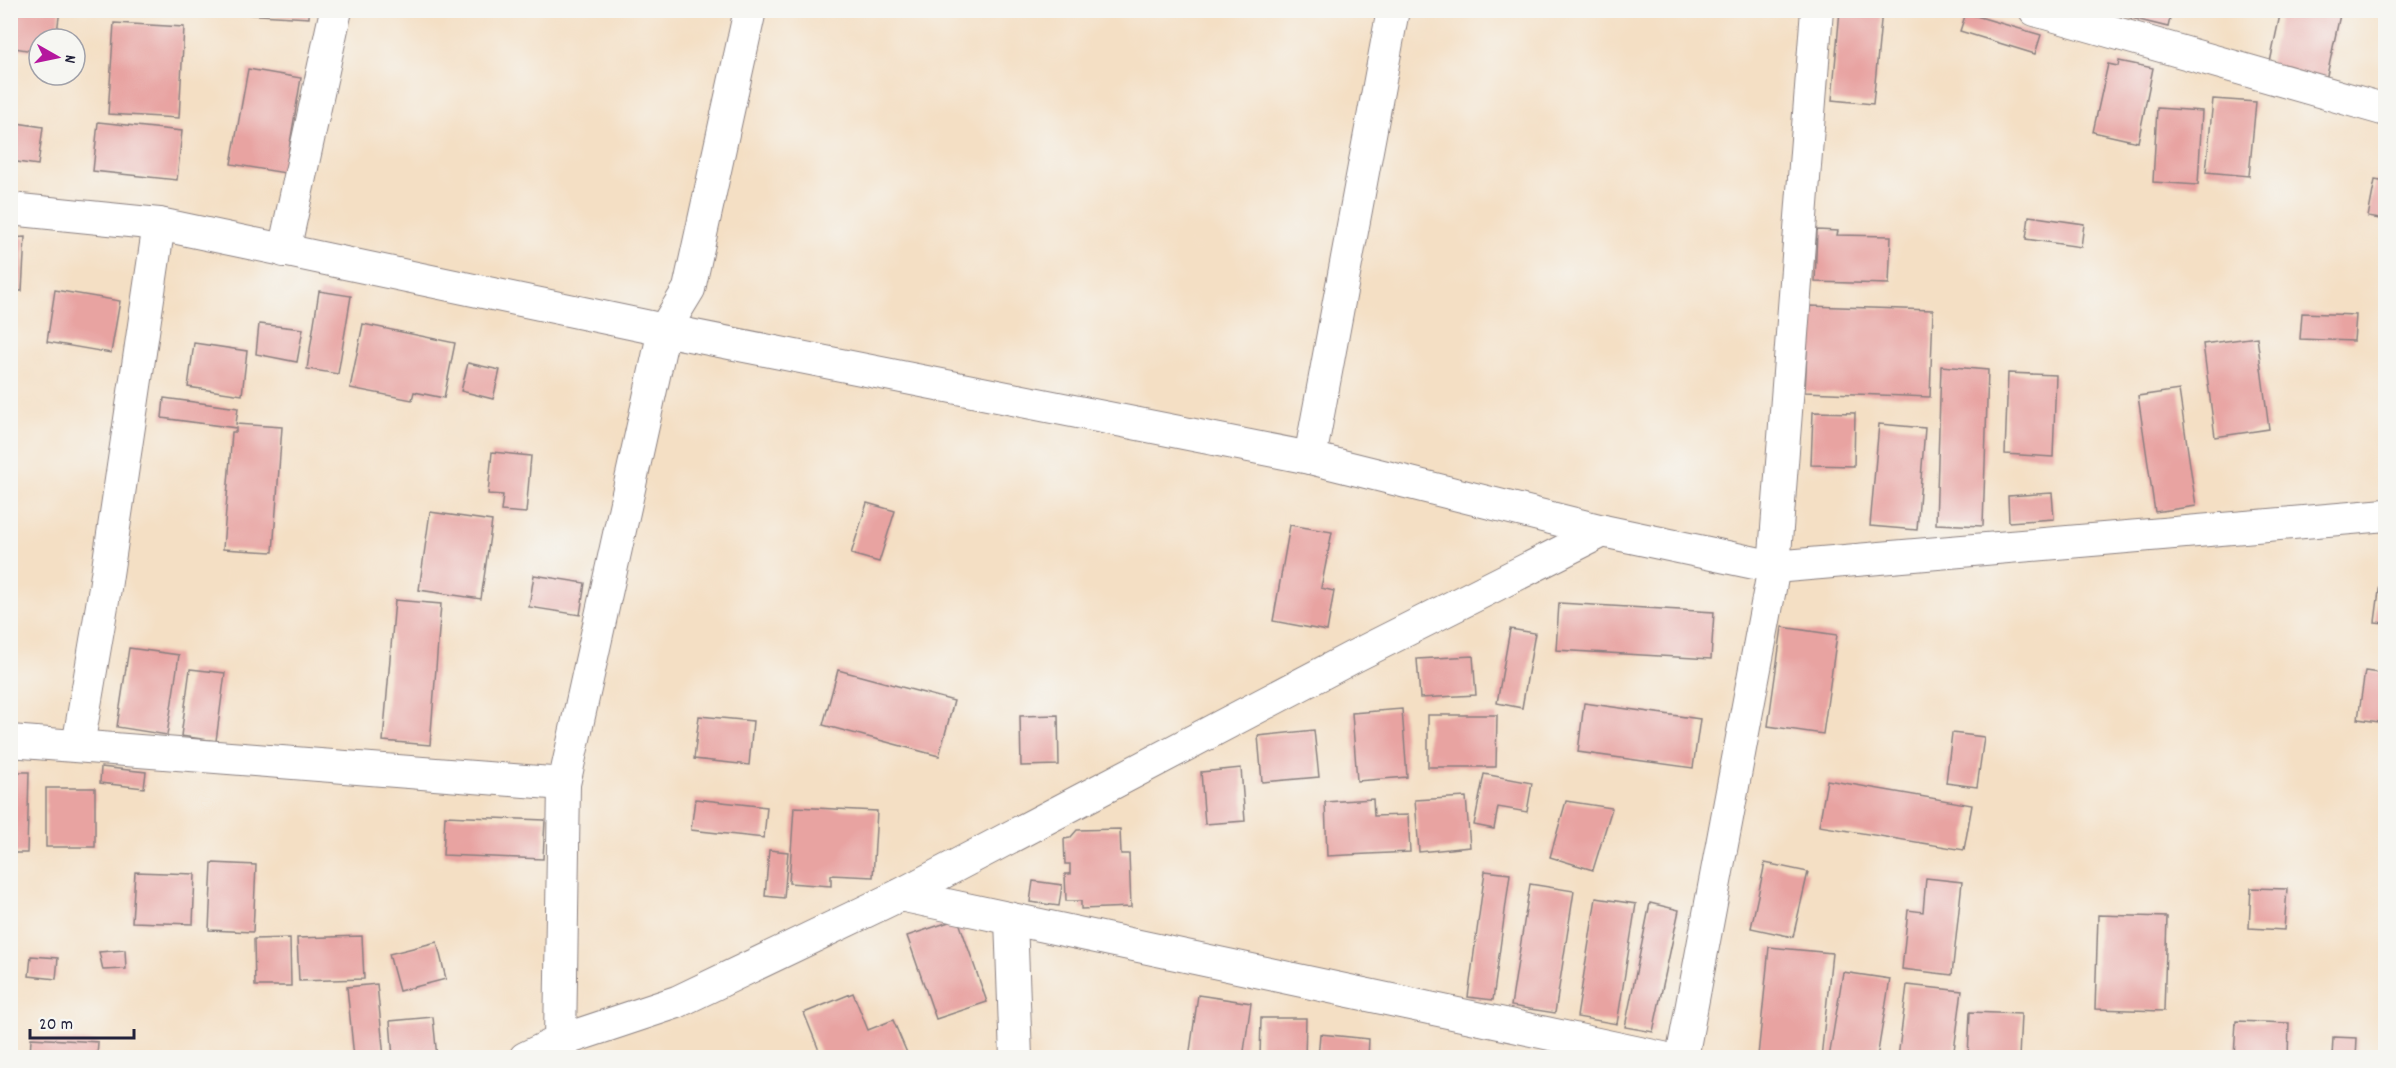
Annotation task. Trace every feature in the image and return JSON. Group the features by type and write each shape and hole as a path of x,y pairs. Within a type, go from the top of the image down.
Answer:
{"street":[{"path":"284,251 336,10"},
{"path":"561,1049 564,784 664,330 690,289 750,10"},
{"path":"1310,458 1393,10"},
{"path":"1682,1058 1774,567 1817,10"},
{"path":"2035,10 2100,20 2385,110"},
{"path":"10,209 159,224 664,330 1310,458 1603,531 1774,567 2385,516"},
{"path":"78,746 109,565 159,224"},
{"path":"525,1058 561,1049 677,1002 900,895 1355,656 1603,531"},
{"path":"10,741 564,784"},
{"path":"900,895 1663,1058"},
{"path":"1011,919 1016,1058"}],"building":[{"path":"10,10 60,10 58,27 27,27 27,50 15,48 14,55 10,54"},
{"path":"210,10 309,10 309,18 210,12"},
{"path":"1840,10 1882,10 1873,104 1832,100"},
{"path":"2129,10 2172,10 2168,27 2127,17"},
{"path":"2281,10 2341,10 2326,80 2269,67"},
{"path":"1966,13 2041,35 2035,54 1960,31"},
{"path":"114,23 184,27 179,118 108,114"},
{"path":"2119,61 2153,68 2138,142 2093,132 2108,64 2118,66"},
{"path":"248,69 301,78 285,173 231,164"},
{"path":"2213,99 2256,102 2249,176 2206,172"},
{"path":"2157,108 2202,111 2198,185 2153,182"},
{"path":"10,122 43,127 38,165 10,161"},
{"path":"98,122 182,131 177,180 93,171"},
{"path":"2375,180 2386,182 2386,220 2368,217"},
{"path":"2029,216 2084,224 2081,247 2026,239"},
{"path":"1817,230 1838,231 1837,235 1891,236 1889,284 1815,282"},
{"path":"25,237 22,291 10,291 10,238"},
{"path":"55,290 120,301 111,353 47,342"},
{"path":"319,291 351,296 338,374 307,369"},
{"path":"1809,306 1933,310 1930,397 1805,392"},
{"path":"2302,313 2356,315 2354,341 2300,339"},
{"path":"259,324 303,329 297,362 256,354"},
{"path":"363,324 455,343 444,398 414,392 412,400 350,388"},
{"path":"2257,337 2269,429 2215,437 2203,344"},
{"path":"194,343 247,351 242,395 188,387"},
{"path":"468,363 500,370 493,399 461,391"},
{"path":"1941,366 1988,370 1983,526 1936,524"},
{"path":"2008,373 2056,375 2053,457 2005,454"},
{"path":"2179,390 2196,506 2155,512 2138,396"},
{"path":"164,398 238,408 236,424 282,427 273,552 223,549 232,432 236,432 236,428 162,418"},
{"path":"1813,412 1855,413 1854,466 1811,465"},
{"path":"1879,424 1925,428 1917,530 1870,526"},
{"path":"492,452 531,456 526,513 501,511 503,495 488,494"},
{"path":"2052,493 2054,519 2009,522 2008,496"},
{"path":"867,503 895,511 879,562 851,554"},
{"path":"430,512 492,521 481,599 419,590"},
{"path":"1290,525 1332,532 1321,588 1334,591 1327,631 1273,621"},
{"path":"534,575 585,583 580,615 529,607"},
{"path":"2380,583 2386,584 2386,623 2375,622"},
{"path":"395,600 441,604 430,745 383,741"},
{"path":"1559,603 1714,612 1711,659 1556,650"},
{"path":"1782,627 1837,635 1823,734 1768,726"},
{"path":"1510,629 1535,633 1522,708 1497,703"},
{"path":"129,648 179,655 167,735 117,727"},
{"path":"1473,656 1476,695 1420,698 1417,659"},
{"path":"190,669 225,673 216,741 181,736"},
{"path":"838,670 954,701 939,756 823,725"},
{"path":"2365,671 2386,674 2386,723 2358,719"},
{"path":"1584,703 1700,719 1693,768 1578,752"},
{"path":"1402,709 1407,777 1357,781 1352,713"},
{"path":"1058,715 1059,765 1021,766 1020,716"},
{"path":"1428,715 1497,715 1496,767 1428,767"},
{"path":"699,716 753,721 749,765 694,759"},
{"path":"1314,730 1319,777 1262,782 1258,736"},
{"path":"1952,733 1984,737 1977,787 1946,783"},
{"path":"101,767 146,772 144,788 100,783"},
{"path":"1241,768 1245,821 1205,824 1201,772"},
{"path":"10,772 29,772 27,853 10,853"},
{"path":"1484,774 1532,783 1527,812 1498,807 1494,829 1474,825"},
{"path":"1827,780 1972,805 1964,850 1819,826"},
{"path":"46,788 95,788 95,847 46,847"},
{"path":"1466,797 1470,847 1419,852 1415,800"},
{"path":"695,799 767,807 764,838 691,830"},
{"path":"1373,799 1374,816 1408,815 1410,852 1327,856 1325,802"},
{"path":"1566,801 1612,808 1593,870 1550,857"},
{"path":"794,807 877,811 873,877 831,875 831,886 789,883"},
{"path":"445,816 545,820 543,859 443,855"},
{"path":"1120,829 1121,854 1129,854 1131,907 1081,909 1081,901 1066,901 1065,874 1070,874 1070,864 1065,864 1064,839 1070,838 1077,830"},
{"path":"769,850 788,852 784,898 765,896"},
{"path":"212,863 256,865 253,932 209,930"},
{"path":"1765,863 1808,872 1793,937 1751,928"},
{"path":"1485,871 1510,874 1493,1000 1468,997"},
{"path":"135,872 195,874 193,924 132,922"},
{"path":"1926,878 1962,882 1952,975 1902,969 1908,910 1923,912"},
{"path":"1033,881 1062,885 1059,906 1030,902"},
{"path":"1530,884 1574,891 1555,1013 1511,1006"},
{"path":"2251,888 2287,889 2284,930 2249,928"},
{"path":"1596,898 1636,904 1617,1024 1577,1017"},
{"path":"1650,903 1679,910 1653,1032 1625,1027"},
{"path":"2098,915 2167,917 2164,1011 2095,1009"},
{"path":"958,919 987,1002 936,1019 907,936"},
{"path":"362,936 364,979 299,981 297,938"},
{"path":"290,938 291,986 255,986 254,939"},
{"path":"437,942 446,979 399,991 389,954"},
{"path":"1769,947 1832,953 1821,1058 1758,1056"},
{"path":"125,950 126,969 103,970 99,952"},
{"path":"31,956 58,958 56,979 29,976"},
{"path":"1843,972 1890,979 1877,1058 1829,1058"},
{"path":"377,984 384,1058 354,1058 347,987"},
{"path":"1907,985 1962,991 1953,1058 1898,1058"},
{"path":"853,993 868,1030 893,1020 907,1053 897,1058 822,1058 804,1013"},
{"path":"1198,995 1251,1003 1243,1058 1189,1058"},
{"path":"1970,1012 2021,1014 2019,1058 1968,1058"},
{"path":"433,1017 437,1058 393,1058 390,1021"},
{"path":"1261,1018 1306,1018 1305,1058 1260,1058"},
{"path":"2236,1021 2289,1023 2288,1058 2234,1058"},
{"path":"1320,1034 1369,1039 1368,1058 1318,1058"},
{"path":"2333,1037 2357,1038 2356,1058 2332,1058"},
{"path":"31,1038 98,1042 97,1058 30,1058"}]}
